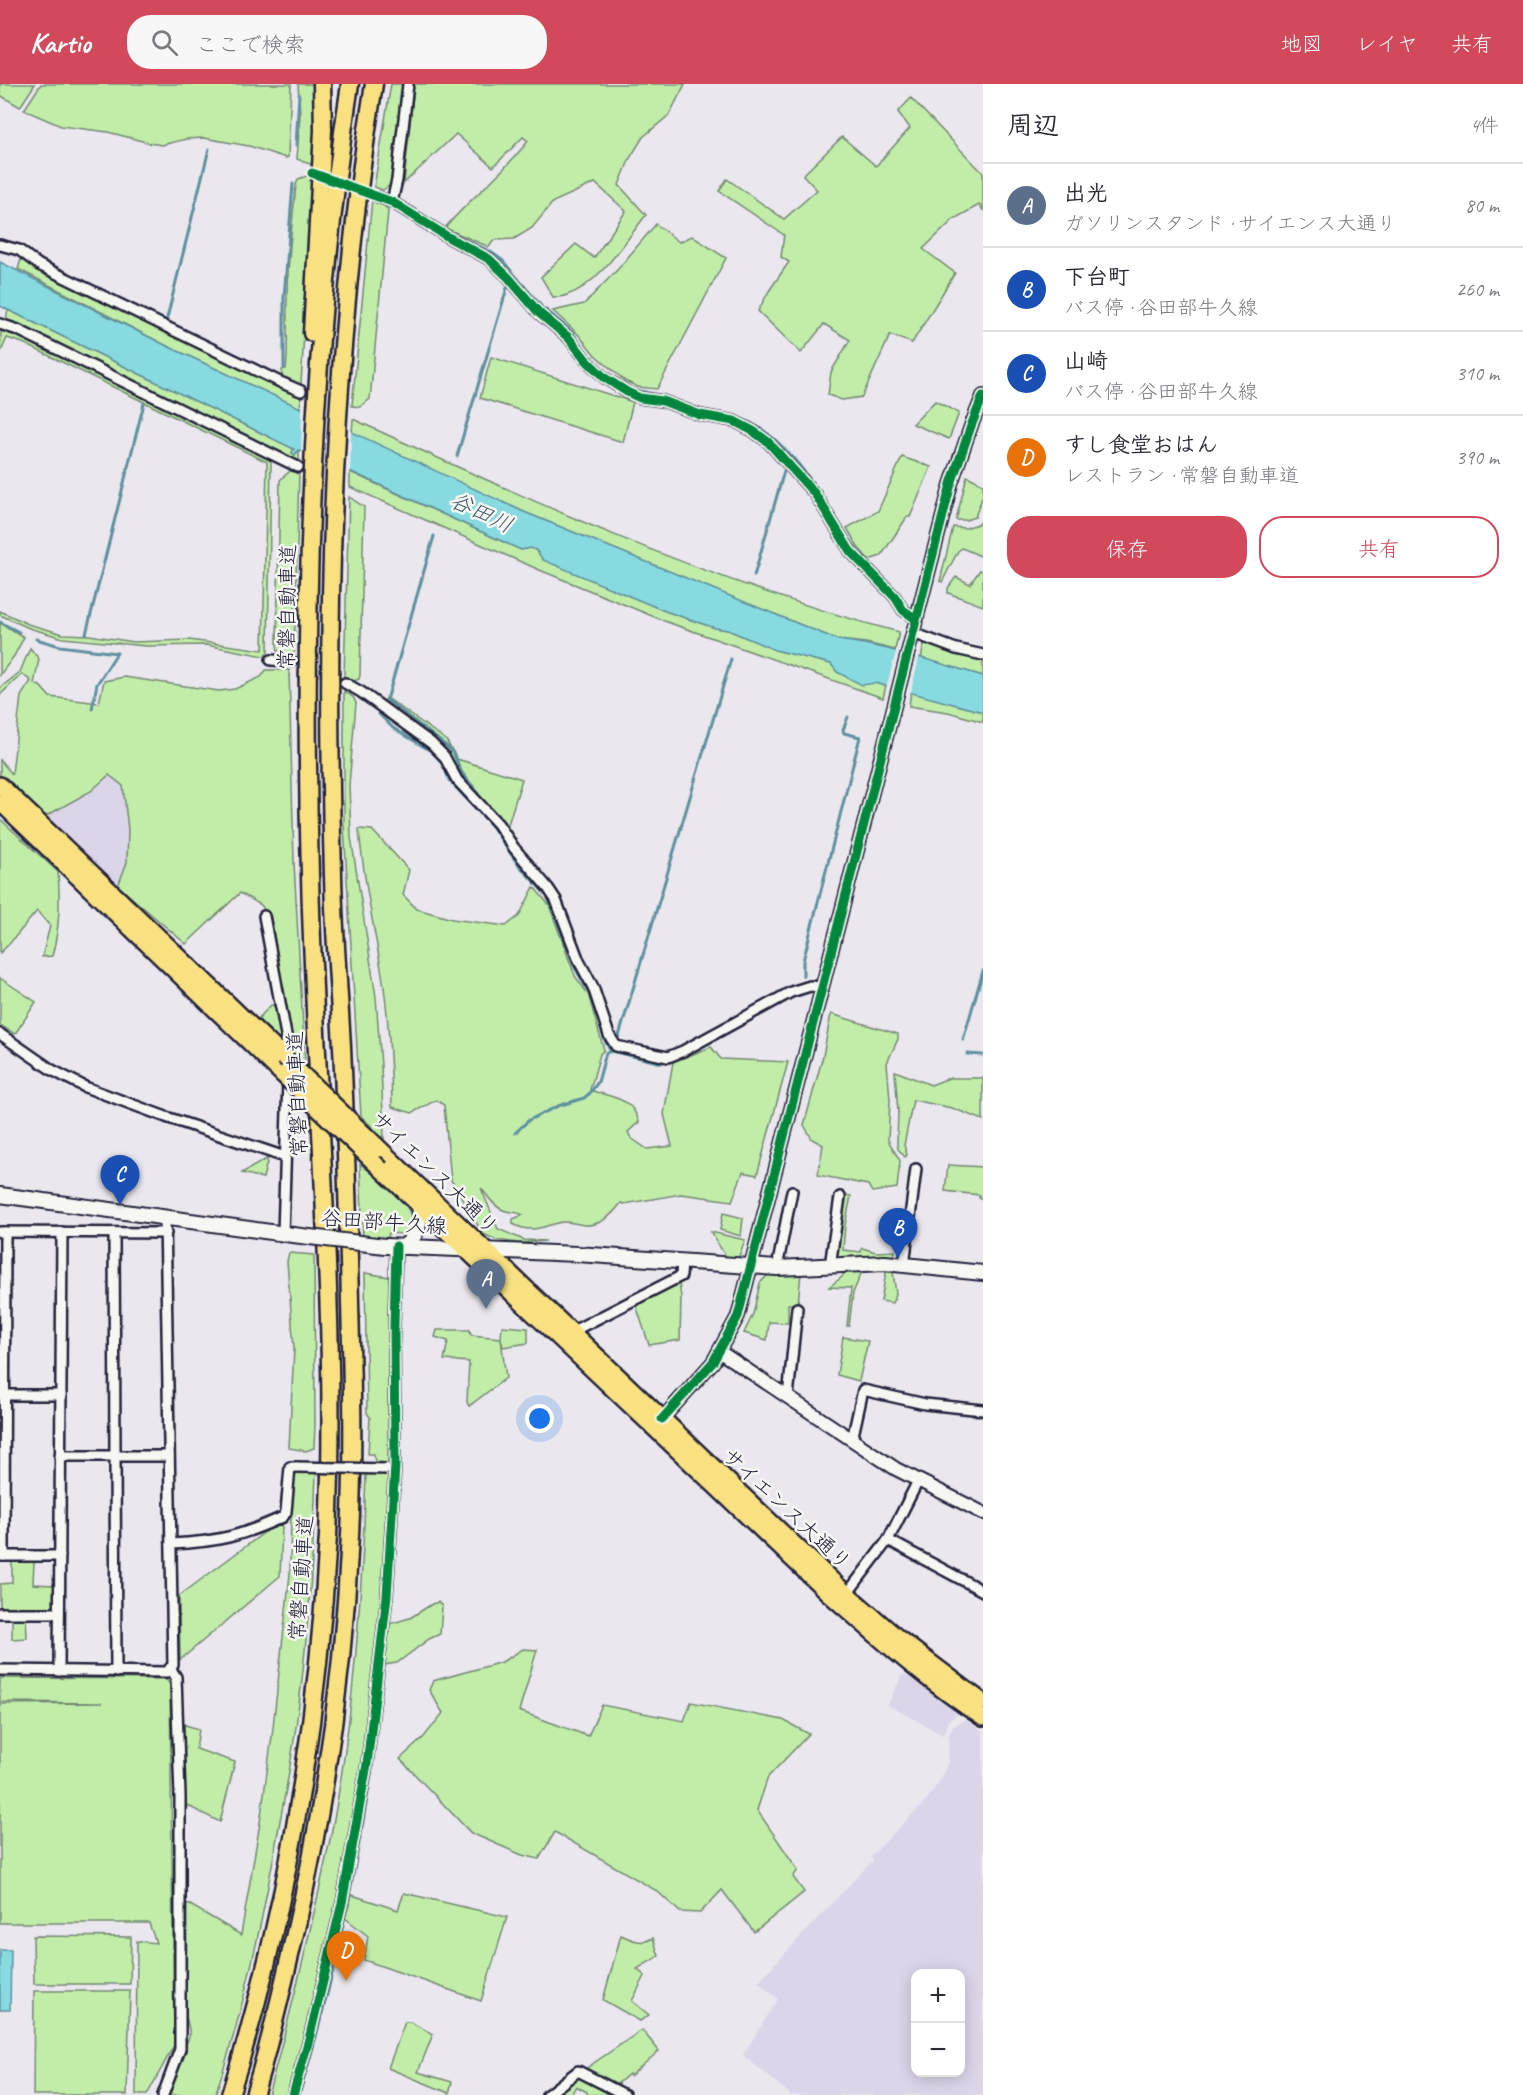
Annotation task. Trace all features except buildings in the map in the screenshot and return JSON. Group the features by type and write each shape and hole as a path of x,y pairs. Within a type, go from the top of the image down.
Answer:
{"highway":[{"path":"309,397 323,130 322,84"},
{"path":"309,397 350,84"},
{"name":"常磐自動車道","path":"254,2095 283,1987 320,1810 331,1744 345,1623 350,1534 352,1361 342,1049 333,879 330,729 335,479 339,414 350,275 374,84"},
{"name":"常磐自動車道","path":"230,2095 259,1991 293,1833 309,1736 322,1620 328,1533 329,1360 310,880 309,397"}],"main road":[{"name":"サイエンス大通り","path":"0,785 847,1594 981,1709"},
{"name":"サイエンス大通り","path":"0,802 381,1169 828,1593 897,1654 981,1709"},
{"name":"谷田部牛久線","path":"0,1195 288,1234 395,1246 682,1260 777,1268 866,1263 983,1273"},
{"path":"395,1246 411,1241 418,1230 421,1217 419,1205"}],"street":[{"path":"392,202 397,180 408,84"},
{"path":"378,197 392,202 448,237 489,259 539,313 568,336 593,367 627,392 640,398 663,401 700,415 734,422 753,431 768,442 815,494 850,550 895,597 903,610 916,619"},
{"path":"0,245 19,250 39,265 309,397"},
{"path":"0,324 18,330 309,463"},
{"path":"662,1419 705,1373 720,1352 738,1316 951,484 983,396"},
{"path":"913,635 983,655"},
{"path":"271,660 291,662"},
{"path":"345,683 361,692 444,756 457,780 498,824 514,848 548,888 556,900 579,961 593,987 609,1035 616,1046 668,1057 791,992 810,986 822,987"},
{"path":"264,916 286,1035 289,1095 285,1157 288,1234"},
{"path":"0,1034 52,1070 85,1087 166,1118 285,1157"},
{"path":"904,1265 916,1169"},
{"path":"777,1268 792,1191"},
{"path":"830,1266 840,1197"},
{"path":"0,1670 167,1672 173,1665 165,1218"},
{"path":"60,1556 2,1556 2,1232 166,1233"},
{"path":"58,1671 62,1232"},
{"path":"114,1233 116,1672"},
{"path":"293,2095 312,2028 342,1903 368,1764 387,1596 395,1246"},
{"path":"571,1332 681,1276 682,1260"},
{"path":"788,1397 798,1308"},
{"path":"720,1352 896,1469 983,1513"},
{"path":"852,1440 863,1390 925,1404 983,1410"},
{"path":"2,1395 61,1395"},
{"path":"60,1456 169,1456"},
{"path":"171,1544 218,1541 250,1532 284,1517 290,1467 390,1467"},
{"path":"847,1594 888,1540 918,1481"},
{"path":"888,1540 983,1591"},
{"path":"0,1613 59,1613"},
{"path":"163,2095 180,2049 180,1797 176,1677 170,1668"},
{"path":"547,2095 578,2070 625,2095"}],"shaded area":[{"path":"109,775 123,787 128,830 127,862 118,886 46,816 91,791"},
{"path":"902,1675 909,1676 960,1713 948,1721 943,1735 888,1705"},
{"path":"965,1719 983,1732 983,2095 791,2095 743,2055 778,1999 758,1982 873,1860 870,1857 924,1803 939,1782 948,1763 949,1734 954,1726"}],"green space":[{"path":"0,84 35,84 20,107 0,95"},
{"path":"41,84 291,84 288,157 249,146 204,138 186,139 162,145 108,132 61,126 24,110"},
{"path":"298,84 315,84 315,166 297,159 300,114"},
{"path":"391,84 406,84 395,177 383,190 374,187"},
{"path":"414,84 685,84 669,115 643,137 630,158 619,185 646,215 611,261 590,282 565,296 553,297 541,277 576,244 594,258 626,211 595,183 553,202 532,228 514,239 494,240 489,247 445,228 509,164 528,141 523,137 493,167 456,134 404,183"},
{"path":"911,98 983,173 983,210 979,205 954,219 923,249 955,273 912,343 890,335 862,397 842,400 828,395 831,372 850,340 824,324 801,353 758,311 789,262 781,257 784,235 719,191 727,179 784,219 817,190 803,175 842,137 876,166 910,128 898,112"},
{"path":"307,176 313,178 301,384 293,384 287,382 282,374 282,370 286,369 287,360 288,268 296,185 298,179"},
{"path":"372,200 385,206 388,211 370,399 360,407 352,406"},
{"path":"656,224 679,242 692,236 726,258 657,389 638,387 625,381 595,355 578,334 553,311 584,304 618,269"},
{"path":"22,256 29,264 48,274 239,368 301,395 300,408 165,345 18,269"},
{"path":"8,310 294,449 292,453 295,455 298,450 299,463 5,324"},
{"path":"6,330 271,459 268,652 264,656 206,645 146,646 63,638 29,628 0,615 0,611 28,624 63,634 89,635 134,642 189,640 263,650 267,462 23,343 7,338 0,354 1,331"},
{"path":"491,357 633,402 623,442 480,398"},
{"path":"935,401 959,413 949,439 913,424"},
{"path":"353,419 554,510 690,565 759,590 899,632 895,650 866,643 838,640 524,512 352,433"},
{"path":"902,457 931,467 910,517 907,517 881,556 869,560 847,528 878,511"},
{"path":"290,471 299,472 294,659 278,652 277,644 280,480"},
{"path":"350,472 521,550 531,548 536,550 544,560 665,611 715,628 728,630 775,650 831,664 837,672 862,684 874,683 886,686 883,698 667,622 542,571 350,487"},
{"path":"967,476 983,484 983,495 975,517 956,520"},
{"path":"349,497 364,507 360,675 359,679 352,682 344,677"},
{"path":"983,522 983,557 962,548 958,551 942,582 940,581 953,527 966,528"},
{"path":"980,570 983,571 983,606 948,593 948,588 956,577 970,584"},
{"path":"0,623 24,637 0,675"},
{"path":"925,640 983,659 983,676 921,658"},
{"path":"30,648 39,659 34,684 40,686 50,697 99,703 104,681 124,677 219,691 235,689 261,677 266,670 289,670 294,863 305,1064 290,1052 287,1012 271,918 261,905 240,893 186,944 118,886 127,862 128,830 123,786 109,775 91,791 46,816 0,775 0,760 12,774 21,696 31,681 22,674 0,695 0,688 20,672"},
{"path":"344,691 353,697 356,703 349,785 351,837 376,997 384,1139 361,1116 344,827"},
{"path":"911,692 983,712 983,722 948,712 909,706"},
{"path":"386,697 446,740 457,759 522,779 507,828 470,788 442,749 384,704"},
{"path":"0,819 58,872 59,914 52,956 42,957 50,926 37,911 0,953"},
{"path":"359,829 372,830 409,870 403,895 417,909 452,919 506,926 519,916 534,887 549,905 575,976 588,994 604,1050 600,1054 590,1090 620,1100 632,1108 639,1122 628,1132 631,1138 647,1149 672,1146 664,1114 673,1062 711,1047 721,1059 788,1062 757,1175 743,1172 732,1201 681,1194 621,1203 607,1218 592,1225 563,1222 532,1229 513,1224 513,1219 523,1215 499,1208 481,1188 498,1229 524,1240 546,1241 518,1243 497,1240 483,1234 451,1180 444,1105 436,1100 412,1113 392,1107 386,1007"},
{"path":"0,978 36,1002 15,1034 0,1025"},
{"path":"271,1005 276,1006 281,1042 258,1019"},
{"path":"831,1014 898,1034 887,1063 890,1100 888,1140 900,1161 897,1188 872,1192 868,1185 818,1175 823,1145 812,1139 804,1125 823,1056"},
{"path":"895,1071 931,1085 949,1078 983,1078 983,1120 952,1108 913,1100 904,1145 907,1155 905,1157 898,1149 897,1143 898,1112"},
{"path":"268,1158 263,1178 242,1173"},
{"path":"360,1164 393,1190 406,1206 411,1215 412,1224 403,1234 389,1233 387,1239 363,1237"},
{"path":"948,1165 983,1167 983,1198 979,1198 979,1195 945,1191"},
{"path":"846,1195 851,1196 843,1250 861,1252 862,1248 876,1252 895,1251 893,1259 835,1262 842,1203"},
{"path":"723,1213 743,1218 741,1236 720,1230"},
{"path":"711,1232 745,1240 738,1259 727,1259"},
{"path":"289,1253 314,1255 315,1425 314,1448 306,1451 289,1448 294,1348 287,1261"},
{"path":"857,1270 861,1274 853,1293 849,1326 847,1326 851,1288 829,1287 842,1277 845,1271"},
{"path":"771,1272 801,1273 798,1304 788,1304 788,1323 769,1322 767,1340 744,1333 753,1314 760,1283"},
{"path":"886,1272 893,1272 896,1294 892,1303 881,1301"},
{"path":"365,1273 389,1277 388,1463 375,1462 374,1454 368,1454 370,1417 367,1413"},
{"path":"679,1284 680,1340 649,1345 636,1305"},
{"path":"502,1326 528,1328 528,1343 503,1347 501,1339 506,1378 469,1406 467,1402 469,1362 444,1360 448,1341 435,1337 437,1330 470,1330 471,1335 501,1338"},
{"path":"843,1337 868,1341 859,1381 837,1375"},
{"path":"295,1472 316,1472 311,1578 289,1776 264,1907 243,2002 215,2095 168,2095 190,2034 186,2016 187,1903 241,1935 272,1736 290,1574 291,1500"},
{"path":"366,1474 389,1474 390,1483 380,1618 364,1757 340,1890 310,2020 288,2095 268,2095 309,1933 339,1791 356,1655"},
{"path":"277,1523 282,1526 280,1576 180,1660 179,1596"},
{"path":"12,1560 34,1561 33,1584 54,1585 54,1605 50,1610 0,1609 0,1584 12,1583"},
{"path":"438,1602 442,1606 440,1634 429,1639 397,1663 383,1665 389,1624 410,1618"},
{"path":"12,1616 26,1616 27,1638 12,1639"},
{"path":"523,1649 537,1650 519,1711 588,1736 602,1705 684,1721 691,1702 783,1720 809,1734 768,1777 757,1810 798,1870 793,1877 804,1892 754,1932 722,1890 700,1913 680,1912 657,1891 555,1832 539,1859 522,1855 471,1833 400,1759 424,1737 443,1713 429,1690 433,1681 502,1662"},
{"path":"0,1678 167,1679 170,1684 174,2045 147,2095 136,2095 137,1941 156,1943 149,1923 0,1923 0,1704 102,1703 0,1702"},
{"path":"182,1724 199,1729 196,1749 235,1762 220,1822 186,1805"},
{"path":"404,1893 507,1917 481,2001 364,1960 368,1936 345,1918 352,1895 398,1910"},
{"path":"621,1935 641,1941 653,1938 659,1956 637,1969 645,1976 632,2001 649,2015 640,2021 603,2000"},
{"path":"33,1936 131,1937 130,1984 34,1984"},
{"path":"34,1991 130,1991 127,2095 33,2095"},
{"path":"405,2022 410,2022 433,2034 418,2072 452,2082 449,2093 388,2068"},
{"path":"642,2030 659,2051 630,2076 629,2074 615,2086 586,2070 588,2067"},
{"path":"581,2077 608,2091 607,2095 587,2095 587,2092 576,2086 571,2095 555,2095 575,2078"}],"water":[{"name":"谷田川","path":"0,262 165,345 524,512 838,640 893,650 983,676 983,712 875,683 862,685 837,672 831,664 775,650 728,630 715,628 665,611 543,560 536,550 531,548 521,550 354,473 298,450 295,455 292,453 294,449 0,306"},
{"path":"0,1950 11,1950 10,2010 0,2010"}],"pier":[{"path":"302,406 351,430 350,475 301,455"},
{"path":"897,648 920,654 910,695 886,689"}],"waterway":[{"path":"296,145 299,95"},
{"path":"167,318 209,149"},
{"path":"284,368 284,298 293,184"},
{"path":"448,231 502,260 541,306"},
{"path":"457,456 507,288"},
{"path":"546,310 573,333 594,361 614,379"},
{"path":"630,389 664,396 704,411"},
{"path":"86,634 144,403"},
{"path":"734,417 770,435 786,451 816,488 857,550 896,592"},
{"path":"754,576 784,471"},
{"path":"434,536 387,700 450,749 461,771 479,796"},
{"path":"900,597 907,606"},
{"path":"0,622 19,632"},
{"path":"36,639 60,646 117,653 97,684 92,709"},
{"path":"619,1036 731,659"},
{"path":"379,714 393,728 431,751 438,758 449,780 492,826 517,863 548,897 574,966 589,992 606,1043 611,1051"},
{"path":"803,976 803,961 860,737 844,733 848,717"},
{"path":"963,1040 983,971"},
{"path":"515,1133 529,1120 558,1106 584,1098 590,1093 598,1082 606,1053 611,1051 662,1063"},
{"path":"967,1054 983,1055"},
{"path":"362,1827 372,1769 375,1732"},
{"path":"299,2095 334,1967 360,1837"}],"tunnel":[{"path":"312,173 378,197"},
{"path":"291,661 345,683"}],"cycle path":[{"path":"312,173 392,202 448,237 489,259 539,313 568,337 587,361 605,378 627,392 640,398 663,401 700,415 734,421 768,442 815,494 850,551 895,597 903,610 916,619"},
{"path":"662,1419 713,1362 738,1316 951,484 983,396"},
{"path":"293,2095 342,1903 367,1764 387,1596 395,1466 396,1246"}],"place":[{"name":"山崎","path":"120,1205"},
{"name":"下台町","path":"898,1258"},
{"name":"出光","path":"486,1309"},
{"name":"すし食堂おはん","path":"346,1981"}]}
